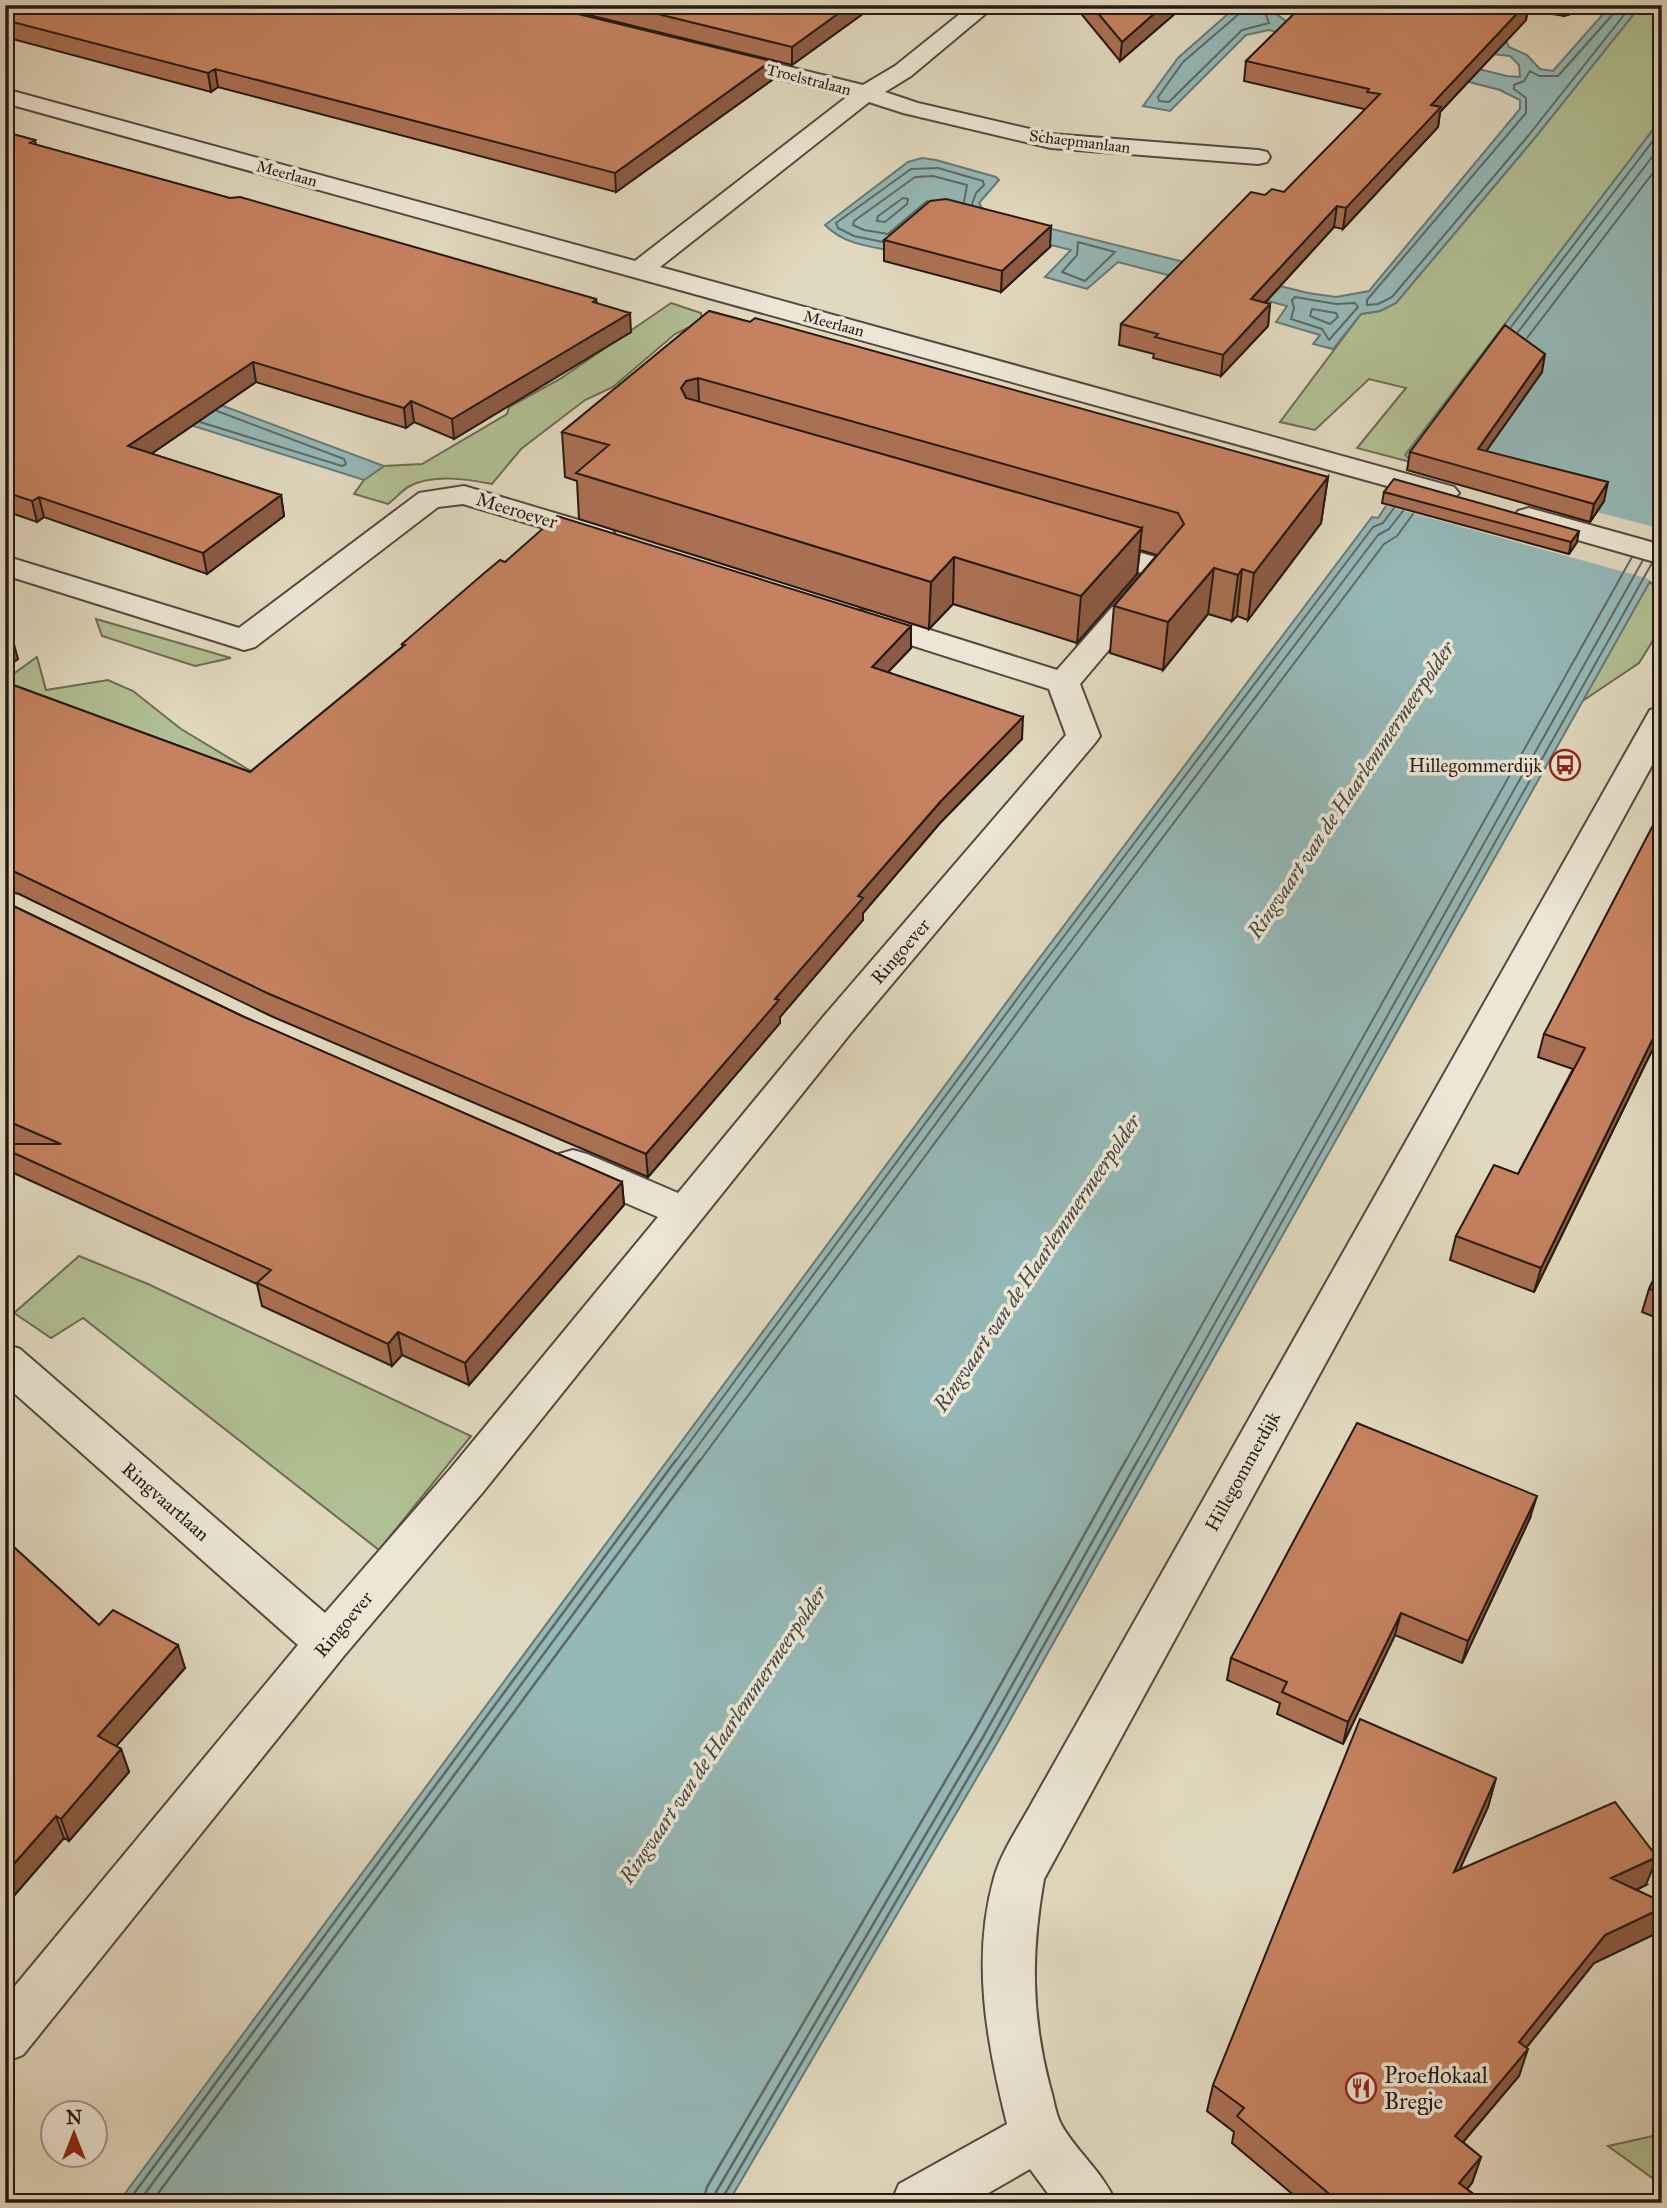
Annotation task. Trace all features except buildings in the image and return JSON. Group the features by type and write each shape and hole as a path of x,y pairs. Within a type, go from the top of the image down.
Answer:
{"street":[{"path":"640,270 866,93 902,71 985,5"},
{"name":"Troelstralaan","path":"693,51 866,93"},
{"name":"Schaepmanlaan","path":"866,93 911,108 1051,141 1258,157"},
{"name":"Meerlaan","path":"5,96 1469,500"},
{"name":"Meeroever","path":"5,565 244,640 430,499 464,495 632,546"},
{"path":"1509,511 1662,555"},
{"path":"841,612 1063,683 1162,569 1056,538"},
{"name":"Ringoever","path":"5,2038 327,1643 467,1480 852,1008 1083,736 1063,683"},
{"name":"Hillegommerdijk","path":"1037,2136 1016,2053 1009,1994 1009,1935 1019,1877 1050,1816 1662,717"},
{"path":"547,1153 684,1212"},
{"name":"Ringvaartlaan","path":"5,1360 327,1643"},
{"path":"918,2203 1037,2136 1089,2203"}],"green space":[{"path":"1641,5 1662,5 1662,118 1406,454 1414,463 1357,448 1406,388 1369,379 1315,430 1280,422 1361,314 1380,311 1396,303 1533,140"},
{"path":"671,303 701,313 702,321 675,334 613,387 585,400 521,449 492,484 461,479 429,480 407,488 388,504 354,494 364,480 384,466 422,464 507,414 509,407 560,379"},
{"path":"1649,581 1662,594 1662,626 1639,663 1581,702"},
{"path":"96,619 231,658 195,666 102,636"},
{"path":"37,657 46,690 108,680 133,691 181,729 274,785 5,750 5,680"},
{"path":"79,1256 148,1284 471,1436 379,1550 83,1318 51,1338 14,1313"},
{"path":"1662,2134 1662,2185 1608,2146"}],"water":[{"path":"1238,5 1277,5 1272,11 1289,23 1520,77 1519,65 1510,56 1483,53 1504,37 1509,47 1527,55 1540,69 1553,71 1611,5 1641,5 1533,140 1396,303 1380,311 1361,314 1333,349 1313,344 1320,335 1276,322 1287,306 1118,262 1087,289 1045,277 1071,250 934,215 893,251 848,240 825,225 908,162 922,158 996,177 999,180 979,203 982,208 996,215 1308,293 1336,297 1369,291 1520,109 1520,100 1500,90 1269,30 1246,35 1170,111 1143,106 1178,58"},
{"name":"Ringvaart van de Haarlemmermeerpolder","path":"1662,118 1662,560 996,1745 728,2203 118,2203 1032,968 1372,517 1378,518 1414,463 1405,455"},
{"path":"5,344 218,404 384,466 364,480 48,380"}],"pier":[{"path":"1409,463 1662,529 1662,567 1652,582 1646,578 1383,505"}],"place":[{"name":"Hillegommerdijk","path":"1565,765"},
{"name":"Proeflokaal Bregje","path":"1361,2088"}]}
